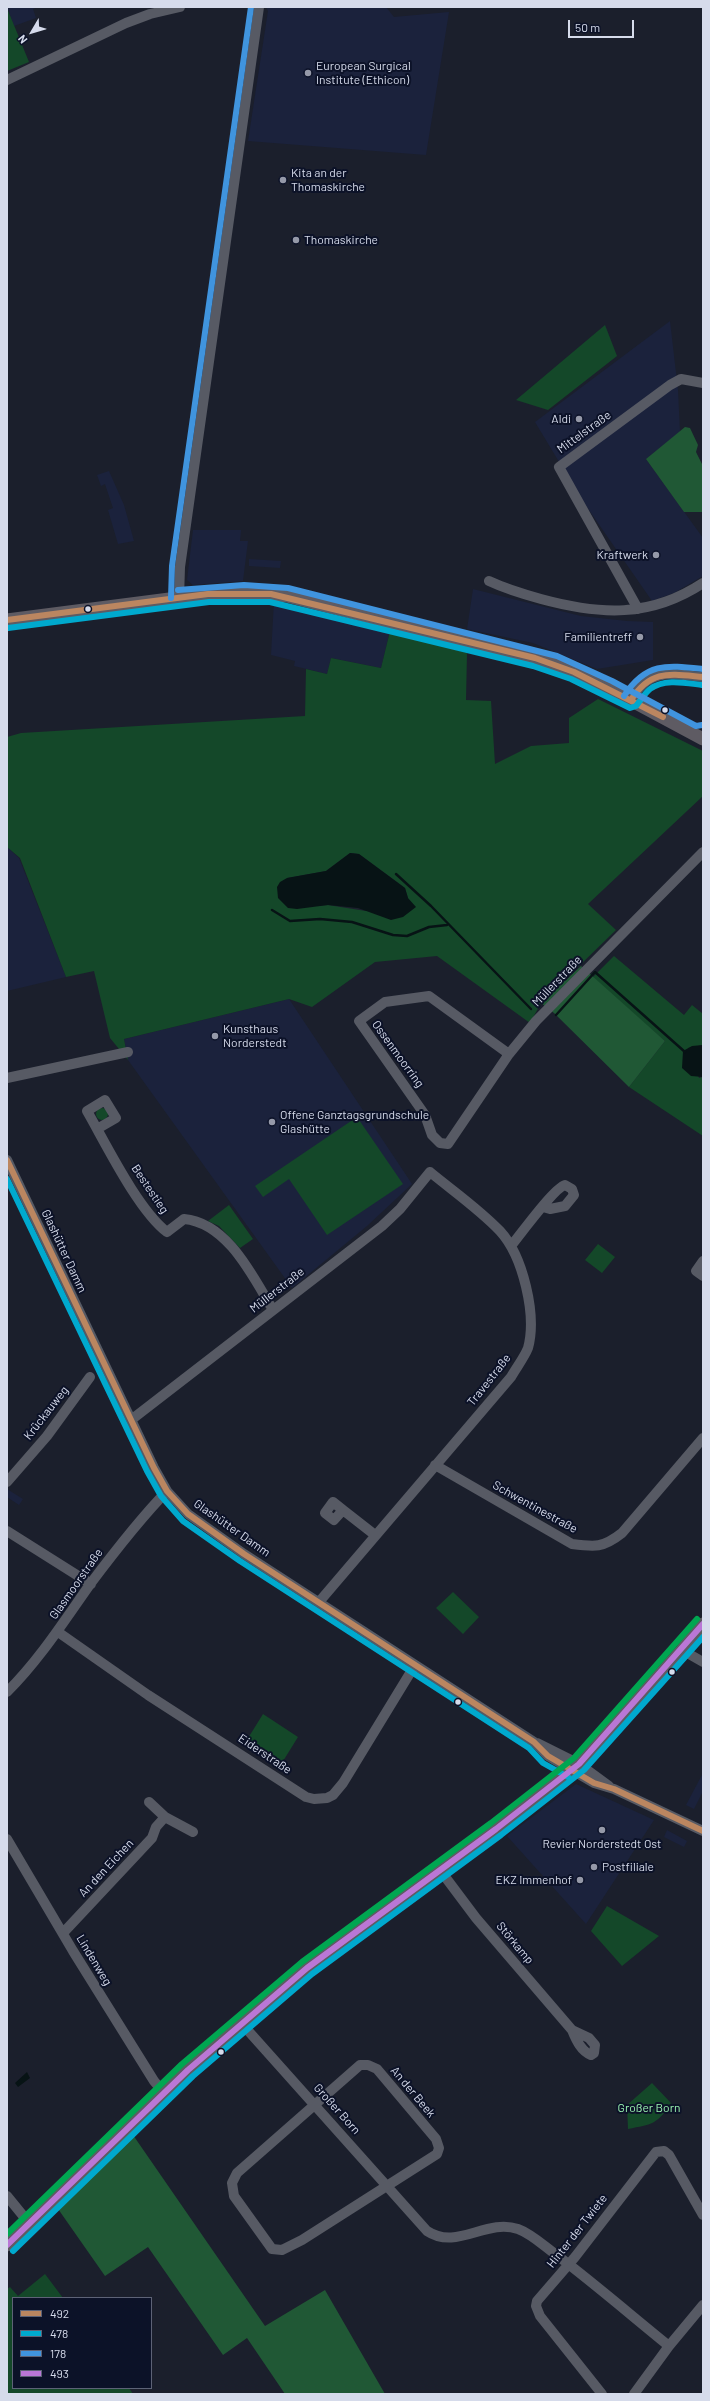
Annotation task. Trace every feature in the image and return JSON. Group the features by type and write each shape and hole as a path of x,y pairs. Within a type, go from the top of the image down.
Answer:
{"main road":[{"path":"7,620 179,598 245,594 287,596 535,658 574,672 631,700 703,739"},
{"path":"7,2245 164,2093 331,1949 440,1870 575,1767 682,1650 703,1624"}],"street":[{"path":"7,80 126,24 150,14 180,7"},
{"path":"179,598 180,566 259,7"},
{"name":"Mittelstraße","path":"638,609 559,467 670,385 681,379 703,383"},
{"path":"489,581 503,588 587,610 620,612 670,602 703,583"},
{"path":"631,700 642,683 656,675 662,674 703,677"},
{"name":"Müllerstraße","path":"448,1144 509,1054 536,1021 703,852"},
{"name":"Ossenmoorring","path":"448,1144 440,1143 432,1135 426,1115 359,1021 385,1002 429,996 509,1054"},
{"path":"7,1078 128,1052"},
{"name":"Bestestieg","path":"97,1129 126,1178 157,1224 167,1232 184,1219 192,1220 222,1237 234,1248 273,1310"},
{"name":"Glashütter Damm","path":"7,1160 131,1420 167,1491 188,1514 244,1554 534,1742 552,1749 575,1767 614,1789 703,1831"},
{"name":"Müllerstraße","path":"131,1420 382,1226 400,1209 430,1172"},
{"name":"Travestraße","path":"319,1602 511,1377 527,1349 531,1323 529,1298 511,1246 500,1231 430,1172"},
{"path":"511,1246 543,1207"},
{"path":"703,1261 696,1270 703,1276"},
{"name":"Krückauweg","path":"7,1482 47,1436 90,1377"},
{"name":"Schwentinestraße","path":"435,1465 572,1544 597,1547 611,1542 622,1533 703,1438"},
{"name":"Glasmoorstraße","path":"7,1692 58,1632 91,1584 146,1513 167,1491"},
{"path":"343,1510 375,1535"},
{"path":"7,1531 91,1584"},
{"name":"Eiderstraße","path":"58,1632 148,1695 236,1750 291,1788 314,1799 333,1795 343,1784 415,1665"},
{"path":"682,1650 703,1662"},
{"path":"149,1802 164,1817 193,1832"},
{"name":"An den Eichen","path":"63,1933 152,1838 156,1827 164,1817"},
{"name":"Lindenweg","path":"7,1839 154,2081 164,2093"},
{"name":"Störkamp","path":"440,1870 476,1918 572,2030"},
{"name":"Großer Born","path":"243,2025 389,2186 424,2228 437,2237 450,2239 495,2226 505,2225 531,2236 669,2346"},
{"name":"An der Beek","path":"364,2065 377,2069 436,2139 439,2148 437,2154 431,2159 389,2186 381,2189 292,2246 279,2251 269,2246 234,2196 232,2181 237,2173 314,2104 357,2067 364,2065"},
{"name":"Hinter der Twiete","path":"602,2394 537,2311 537,2301 568,2264 651,2157 659,2151 664,2151 669,2155 703,2215"},
{"path":"7,2196 29,2223"},
{"path":"634,2394 669,2346 703,2305"}],"shaded area":[{"path":"7,7 38,7 33,9 36,18 14,26"},
{"path":"266,7 386,7 394,17 449,12 426,155 248,141 268,11"},
{"path":"670,321 678,390 680,432 646,459 703,538 703,576 674,593 652,601 582,500 535,422"},
{"path":"109,471 124,505 134,541 118,544 108,510 113,508 105,484 101,486 97,475"},
{"path":"193,530 241,530 240,541 248,541 243,581 193,585 187,580"},
{"path":"249,559 281,561 280,568 249,566"},
{"path":"473,589 581,616 653,622 653,660 597,669 533,643 467,629"},
{"path":"274,601 390,631 381,668 331,658 327,674 294,666 295,661 271,655"},
{"path":"7,847 19,858 66,977 7,991"},
{"path":"350,853 359,854 405,888 408,898 416,907 403,917 391,920 358,908 328,905 297,909 288,908 278,898 277,887 280,882 287,878 326,871"},
{"name":"Offene Ganztagsgrundschule Glashütte","path":"289,999 412,1184 367,1226 292,1288 128,1060 124,1039"},
{"path":"703,1045 703,1077 691,1076 682,1068 683,1051 692,1046"},
{"path":"7,1489 23,1499 19,1505 7,1497"},
{"path":"703,1773 703,1791 694,1809 686,1805"},
{"name":"EKZ Immenhof","path":"576,1784 654,1820 586,1924 507,1836"},
{"path":"667,1830 687,1841 684,1847 664,1837"},
{"path":"27,2072 30,2078 18,2087 15,2083"}],"green space":[{"path":"7,8 29,62 7,71"},
{"path":"605,325 617,356 548,410 516,400"},
{"path":"685,427 690,428 698,445 696,452 703,466 703,512 684,512 646,459"},
{"path":"390,631 467,653 466,700 491,701 495,764 531,746 569,743 569,718 598,699 703,751 703,796 588,904 616,930 541,1003 530,1023 437,956 375,962 312,1007 289,999 124,1039 128,1060 110,1038 94,971 66,977 20,858 7,847 7,737 21,733 305,716 306,669 327,674 331,658 381,668","holes":["350,853 359,854 405,888 408,898 366,911 328,905 314,906 287,878 326,871"]},
{"path":"614,956 684,1015 692,1005 703,1014 703,1045 688,1048 699,1078 703,1077 703,1136 629,1087 665,1041 592,978"},
{"path":"581,966 665,1041 629,1087 554,1013 541,1003"},
{"path":"100,1108 104,1108 108,1114 104,1120 100,1120 96,1116 96,1112"},
{"path":"357,1117 403,1184 327,1235 289,1179 263,1197 255,1186"},
{"path":"229,1205 253,1239 240,1248 219,1226 208,1221"},
{"path":"598,1244 615,1257 602,1273 585,1260"},
{"path":"453,1592 479,1617 463,1634 436,1608"},
{"path":"263,1714 298,1737 280,1766 245,1743"},
{"path":"607,1906 659,1936 622,1966 591,1931"},
{"name":"Großer Born","path":"652,2083 671,2103 658,2120 643,2126 628,2129 627,2105"},
{"path":"133,2135 265,2326 325,2290 385,2394 285,2394 247,2338 223,2355 148,2247 105,2276 56,2206"},
{"path":"45,2274 62,2297 12,2297 12,2389 130,2389 133,2394 7,2394 7,2289 10,2287 18,2296"}],"waterway":[{"path":"396,874 431,906 531,1009"},
{"path":"272,910 290,921 320,919 352,922 393,935 407,936 429,927 447,925"},
{"path":"556,1015 595,972 685,1052"}],"transit line":[{"name":"178","path":"171,598 172,566 251,7"},
{"name":"178","path":"178,590 244,585 288,588 557,656 612,681 696,726 702,725"},
{"name":"492","path":"7,620 208,594 271,594 535,658 574,672 663,717"},
{"name":"478","path":"8,628 209,602 270,602 533,666 571,679 630,708 636,706 650,689 662,683 682,682 702,685"},
{"name":"178","path":"624,696 632,685 649,671 668,667 703,669"},
{"name":"492","path":"631,700 638,690 654,678 671,675 703,677"},
{"name":"492","path":"7,1160 154,1468 167,1491 188,1514 244,1554 534,1742 548,1756 594,1783 614,1789 703,1831"},
{"name":"478","path":"7,1179 147,1471 161,1496 183,1521 240,1561 529,1748 543,1763 568,1777"},
{"path":"7,2234 182,2064 302,1962 491,1823 574,1758 697,1619"},
{"name":"493","path":"7,2245 188,2070 307,1968 496,1829 579,1764 703,1624"},
{"name":"478","path":"13,2251 193,2076 312,1974 501,1835 584,1770 703,1637"}],"place":[{"name":"European Surgical Institute (Ethicon)","path":"308,73"},
{"name":"Kita an der Thomaskirche","path":"283,180"},
{"name":"Thomaskirche","path":"296,240"},
{"name":"Aldi","path":"579,419"},
{"name":"Kraftwerk","path":"656,555"},
{"name":"Familientreff","path":"640,637"},
{"name":"Kunsthaus Norderstedt","path":"215,1036"},
{"name":"Offene Ganztagsgrundschule Glashütte","path":"272,1122"},
{"name":"Revier Norderstedt Ost","path":"602,1830"},
{"name":"Postfiliale","path":"594,1867"},
{"name":"EKZ Immenhof","path":"580,1880"}]}
